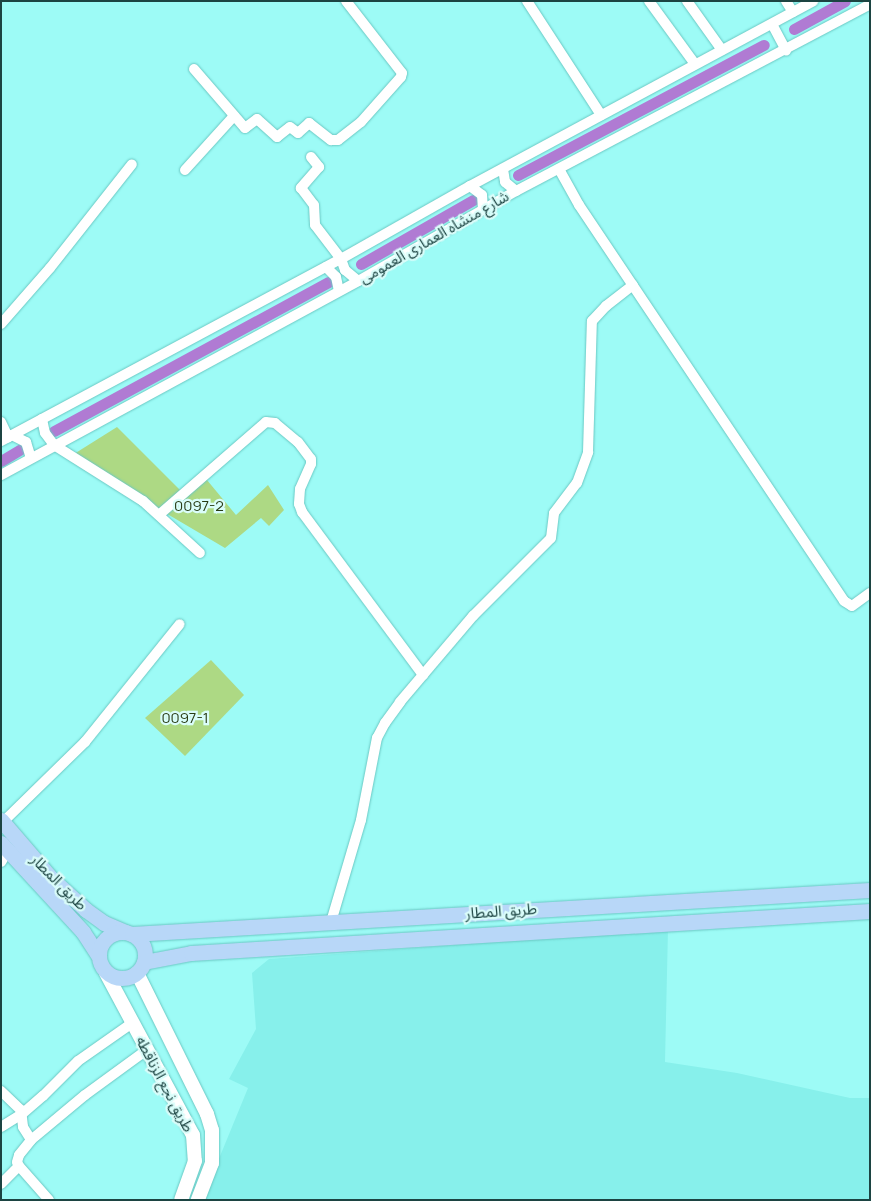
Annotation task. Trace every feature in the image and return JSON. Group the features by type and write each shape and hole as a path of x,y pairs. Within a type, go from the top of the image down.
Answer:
{"main road":[{"name":"طريق المطار","path":"2,821 52,879 86,910 104,923 129,933 870,890"},
{"name":"طريق المطار","path":"4,852 83,932 98,955"},
{"name":"طريق المطار","path":"141,968 191,953 870,911"},
{"path":"129,933 137,938 145,949 141,968 132,977 118,979 106,973 99,962 99,948 106,937 112,934 129,933"}],"street":[{"path":"194,69 245,128 257,119 276,137 290,127 298,133 309,123 333,141 338,140 361,122 401,77 402,73 346,1"},
{"path":"527,1 601,115"},
{"path":"649,1 695,64"},
{"path":"687,1 722,50"},
{"path":"786,1 793,12"},
{"name":"شارع منشاه العمارى العمومى","path":"7,438 341,259 470,186 812,1"},
{"name":"شارع منشاه العمارى العمومى","path":"1,475 358,281 516,191 870,4"},
{"path":"772,24 786,50"},
{"path":"186,170 234,116"},
{"path":"311,157 319,166 301,188 314,204 315,225 341,259 345,270 358,281"},
{"path":"1,324 50,268 132,164"},
{"path":"503,169 504,182 516,191"},
{"path":"559,169 579,204 844,601 852,606 870,593"},
{"path":"470,186 482,194 483,209"},
{"path":"326,267 336,278 339,291"},
{"path":"330,922 361,820 377,738 384,722 473,616 551,538 554,513 577,483 588,452 591,412 592,321 606,306 633,284"},
{"path":"42,419 45,434 54,445 125,488 160,514 200,553"},
{"path":"1,422 7,438 26,442 31,458"},
{"path":"160,514 266,422 275,422 298,442 310,460 311,464 300,489 299,504 302,512 423,675"},
{"path":"2,821 86,742 180,624"},
{"name":"طريق نجع الزناقطه","path":"141,968 207,1114 212,1130 212,1163 198,1200"},
{"name":"طريق نجع الزناقطه","path":"106,973 189,1123 196,1148 192,1174 181,1200"},
{"path":"1,1127 22,1114 78,1062 132,1023"},
{"path":"49,1200 19,1166 16,1158 31,1140 85,1095 148,1049"},
{"path":"1,1091 20,1108 23,1126 31,1140"},
{"path":"177,1103 196,1093"},
{"path":"1,1184 19,1166"}],"shaded area":[{"path":"668,929 665,1062 737,1073 850,1098 870,1098 870,1200 202,1200 248,1088 229,1079 256,1029 252,973 269,959"}],"green space":[{"name":"0097-2","path":"117,427 180,490 202,474 236,515 268,485 284,510 269,526 261,518 225,548 152,505 74,454"},
{"name":"0097-1","path":"211,660 244,695 185,756 145,718"}],"waterway":[{"path":"794,29 845,1"},
{"path":"518,175 764,45"},
{"path":"361,264 473,200"},
{"path":"54,431 328,282"},
{"path":"1,461 24,447"}]}
